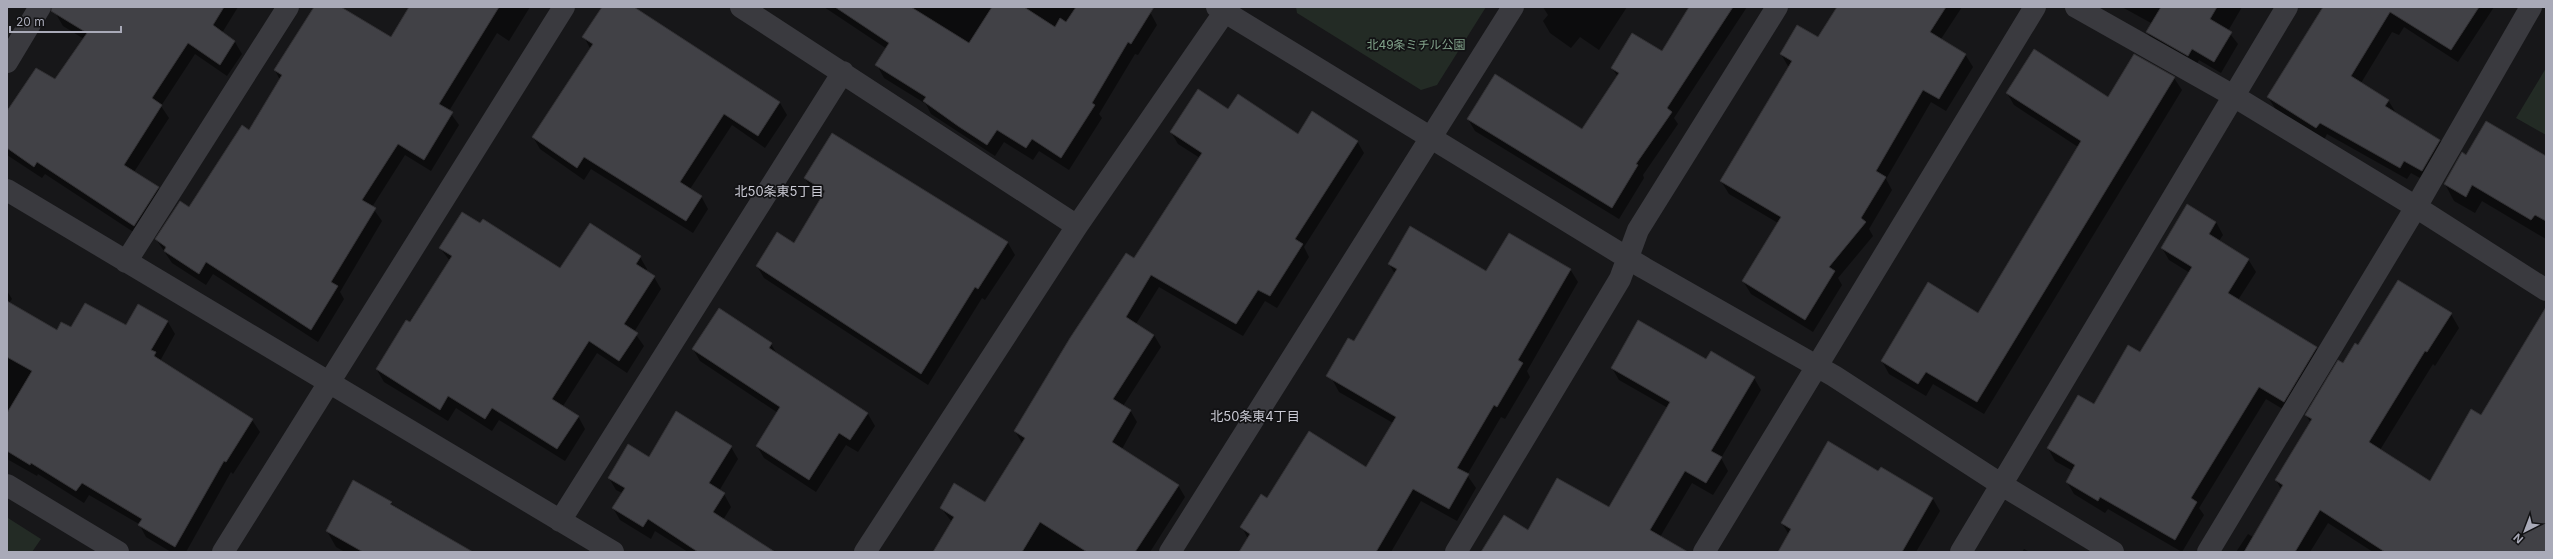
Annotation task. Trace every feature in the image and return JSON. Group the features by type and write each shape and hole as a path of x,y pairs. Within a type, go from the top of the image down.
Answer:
{"street":[{"path":"7,62 40,7"},
{"path":"126,262 288,7"},
{"path":"223,552 564,7"},
{"path":"741,7 843,72 1077,226"},
{"path":"1170,552 1513,7"},
{"path":"1456,552 1620,279 1638,230 1778,7"},
{"path":"1704,552 1816,365 2035,7"},
{"path":"2076,7 2232,95 2416,207 2546,290"},
{"path":"1961,552 2232,95 2287,7"},
{"path":"2208,552 2416,207 2531,7"},
{"path":"865,552 1077,226 1223,9 1628,256 1644,268 1816,365 2002,485 2113,552"},
{"path":"560,521 843,72"},
{"path":"7,190 613,552"},
{"path":"7,485 118,552"}],"green space":[{"name":"北49条ミチル公園","path":"1296,7 1486,7 1437,85 1421,90 1297,13"},
{"path":"2546,68 2546,135 2516,118"},
{"path":"8,518 41,539 32,552 7,552"}],"building":[{"path":"52,7 224,7 213,25 235,41 220,65 188,43 152,98 162,105 124,165 159,187 134,226 37,162 34,167 7,148 7,111 36,68 55,79 87,33 51,11"},
{"path":"314,7 341,7 391,37 409,7 499,7 439,104 453,112 424,160 398,144 362,200 376,208 331,282 338,286 311,330 206,262 199,274 164,251 166,247 155,239 180,201 189,207 242,125 249,130 282,75 274,70"},
{"path":"602,7 634,7 780,102 758,136 724,114 680,182 702,196 686,221 584,157 577,168 532,137 593,44 582,37"},
{"path":"835,7 911,7 969,43 992,7 1024,7 1055,27 1060,18 1066,22 1076,7 1154,7 1131,44 1128,42 1092,103 1095,105 1061,158 1032,139 1026,148 997,130 987,145 958,126 923,101 926,97 875,65 889,43"},
{"path":"1689,7 1733,7 1667,108 1672,112 1636,164 1638,165 1612,208 1467,119 1495,74 1582,129 1619,73 1611,68 1632,33 1662,51"},
{"path":"1837,7 1946,7 1930,32 1966,54 1939,99 1923,90 1876,171 1886,177 1861,218 1866,222 1829,267 1835,271 1805,320 1742,281 1781,217 1720,181 1792,61 1780,54 1797,25 1818,37"},
{"path":"2161,7 2217,7 2210,19 2232,32 2214,62 2192,49 2188,56 2146,32"},
{"path":"2323,7 2479,7 2451,50 2390,12 2351,76 2389,100 2385,106 2440,140 2422,171 2404,161 2400,168 2320,123 2316,128 2267,97"},
{"path":"2034,49 2108,97 2134,54 2175,77 1977,402 1926,372 1918,384 1881,361 1928,282 1978,313 2081,141 2006,93"},
{"path":"1198,89 1228,109 1238,94 1298,134 1312,111 1358,141 1295,239 1303,244 1270,296 1258,290 1236,324 1151,275 1126,317 1154,335 1113,399 1131,410 1112,442 1179,485 1135,552 1087,552 1040,522 1022,552 933,552 954,517 940,508 954,483 985,502 1025,438 1014,431 1070,338 1126,253 1134,258 1202,153 1170,132"},
{"path":"2486,121 2546,156 2546,221 2535,215 2531,220 2472,185 2466,197 2444,184 2462,152 2466,155"},
{"path":"832,133 1008,242 978,289 975,287 921,374 756,266 777,232 794,243 825,191 804,178"},
{"path":"2187,204 2216,222 2209,234 2249,259 2228,293 2317,347 2284,402 2259,387 2191,498 2197,502 2175,540 2100,497 2098,501 2066,482 2075,465 2047,448 2078,395 2094,404 2128,345 2140,352 2192,267 2161,248"},
{"path":"462,212 480,223 483,219 560,268 590,223 641,256 636,264 655,276 624,324 638,333 619,361 589,341 552,399 579,416 557,449 492,408 485,419 448,396 440,410 376,369 406,320 410,322 452,256 439,248"},
{"path":"1410,226 1486,271 1509,233 1571,269 1518,360 1523,363 1497,407 1494,405 1457,468 1469,474 1449,509 1413,489 1376,552 1239,552 1250,534 1240,527 1261,494 1267,498 1309,431 1366,467 1396,417 1326,376 1348,338 1354,341 1397,269 1388,264"},
{"path":"2398,280 2452,313 2427,352 2425,351 2369,442 2430,481 2471,409 2481,415 2546,307 2546,552 2385,552 2320,510 2295,552 2244,552 2283,485 2275,480 2312,419 2305,415 2338,360 2343,363 2355,343 2358,345"},
{"path":"7,301 57,330 61,322 71,327 85,303 126,325 138,304 168,321 151,350 156,352 154,356 253,419 226,462 224,461 175,547 138,525 142,519 82,483 76,491 31,463 30,465 7,451 7,413 32,371 7,357"},
{"path":"719,308 772,343 769,348 868,413 850,440 839,433 809,480 756,446 780,407 692,349"},
{"path":"1638,320 1706,359 1711,351 1755,377 1711,451 1722,457 1706,483 1685,471 1650,530 1688,552 1481,552 1504,515 1528,530 1557,478 1609,507 1670,402 1611,368"},
{"path":"676,411 732,446 709,483 725,493 713,512 775,552 698,552 648,519 643,527 612,508 625,488 608,478 628,444 649,457"},
{"path":"1828,441 1878,471 1881,467 1933,498 1902,552 1778,552 1791,529 1781,523"},
{"path":"353,480 392,502 390,504 473,552 363,552 326,531"}],"district":[{"name":"北50条東5丁目","path":"779,191"},
{"name":"北50条東4丁目","path":"1255,416"}]}
